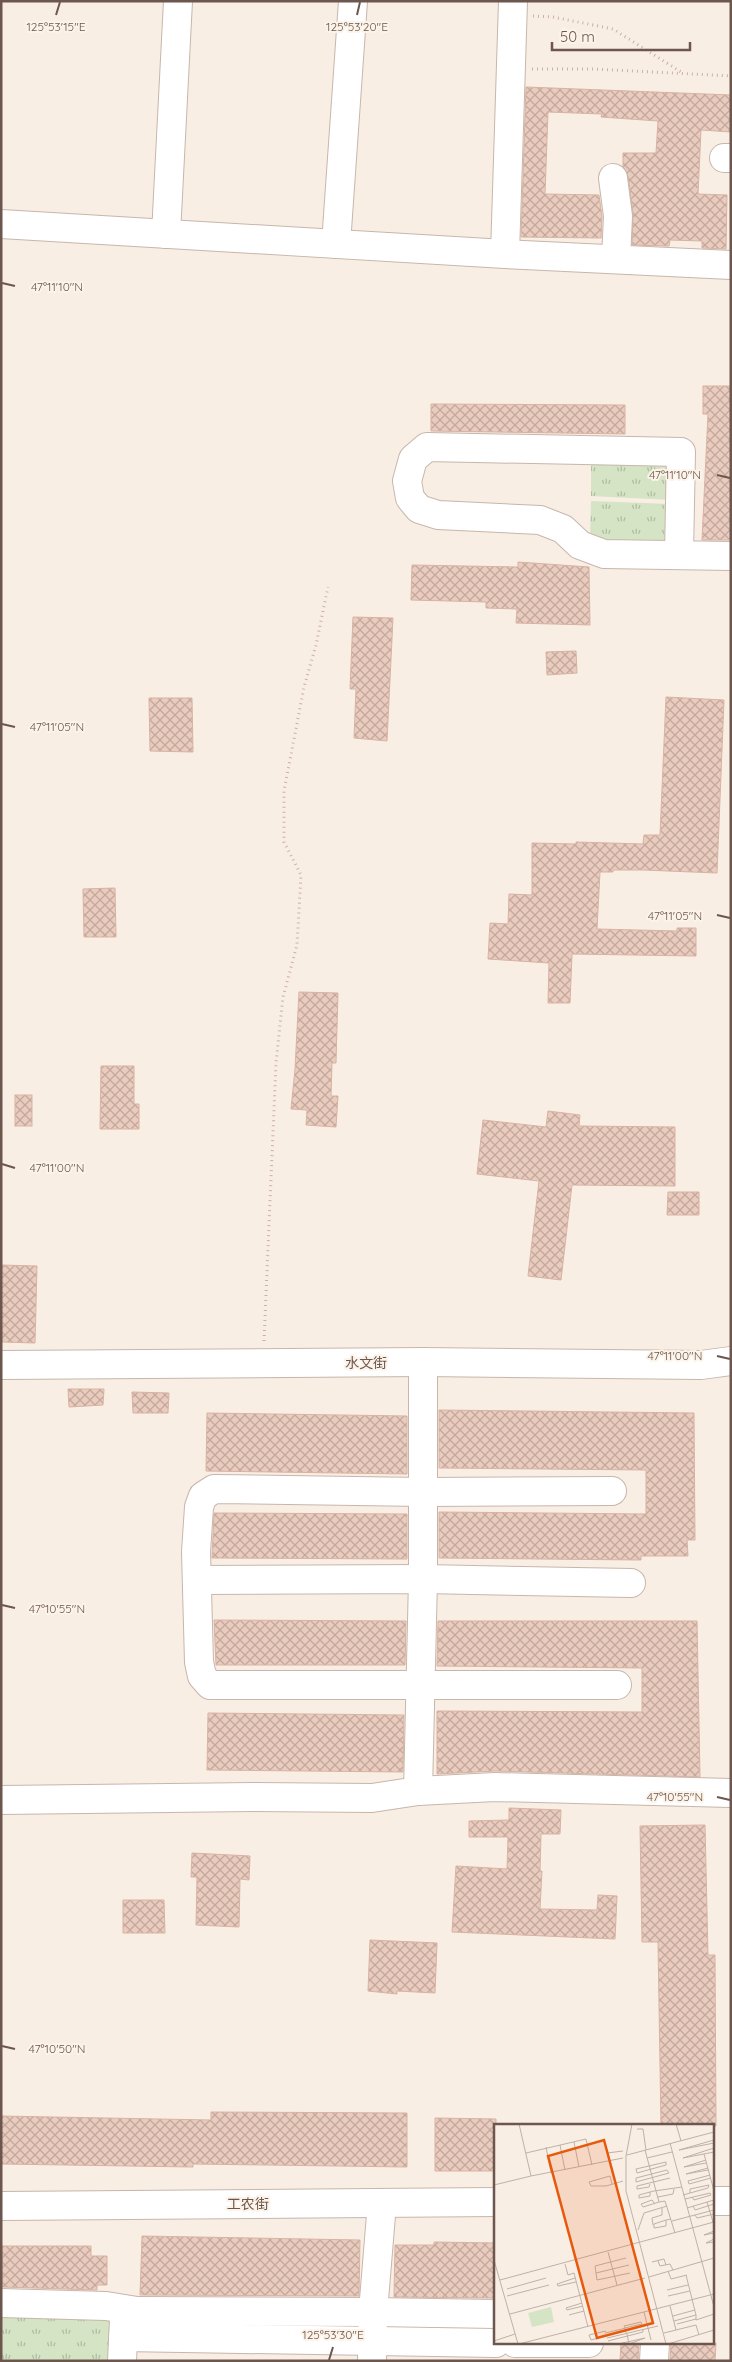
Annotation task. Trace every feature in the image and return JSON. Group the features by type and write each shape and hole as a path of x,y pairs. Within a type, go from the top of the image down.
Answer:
{"street":[{"path":"166,234 178,1"},
{"path":"336,244 353,1"},
{"path":"505,254 513,8"},
{"path":"613,178 618,216 616,259"},
{"path":"1,224 505,254 731,265"},
{"path":"679,555 681,452 427,447 412,459 407,481 410,498 419,509 438,515 540,520 563,529 580,545 604,554 731,556"},
{"name":"水文街","path":"1,1364 423,1362 701,1365 731,1360"},
{"path":"418,1792 422,1579 423,1362"},
{"path":"612,1491 423,1492 214,1489 203,1496 199,1507 196,1552 199,1662 202,1676 210,1686 617,1685"},
{"path":"198,1580 422,1579 631,1583"},
{"path":"1,1800 253,1797 372,1798 418,1792 495,1787 731,1793"},
{"path":"714,2201 731,2201"},
{"name":"工农街","path":"1,2206 494,2202"},
{"path":"372,2351 373,2312 382,2203"},
{"path":"1,2303 106,2306 137,2311 494,2314"},
{"path":"137,2311 124,2320 122,2349 372,2351 494,2343"},
{"path":"654,2344 654,2361"}],"path":[{"path":"513,8 613,29 682,73"},
{"path":"511,69 731,76"},
{"path":"263,1363 276,1063 284,997 297,945 301,875 284,842 284,791 304,687 316,644 328,588"}],"green space":[{"path":"591,459 665,461 672,466 672,500 591,496"},
{"path":"591,501 670,504 668,539 662,544 590,541"},
{"path":"1,2313 113,2317 111,2361 1,2361"}],"building":[{"path":"526,87 731,95 731,132 701,130 698,194 727,195 726,249 702,248 702,241 670,240 669,246 632,245 633,214 628,176 623,167 623,153 656,153 658,121 601,117 602,114 548,112 545,194 599,195 602,217 601,238 521,237"},
{"path":"703,386 731,386 731,540 702,540 708,414 703,414"},
{"path":"431,404 625,405 625,434 431,431"},
{"path":"518,562 589,567 590,625 516,623 517,609 486,608 486,602 411,600 412,565 518,567"},
{"path":"353,617 393,618 387,741 354,738 356,689 350,689"},
{"path":"576,651 577,673 547,675 546,652"},
{"path":"666,697 724,700 717,873 643,870 600,872 597,929 677,931 677,928 696,928 696,956 572,954 570,1003 548,1003 549,963 488,959 490,923 508,924 509,894 532,895 532,843 643,844 644,835 660,835"},
{"path":"149,698 192,698 193,752 150,751"},
{"path":"115,888 116,937 84,937 83,889"},
{"path":"299,992 338,993 336,1063 332,1063 331,1096 338,1096 336,1127 306,1125 307,1110 291,1109"},
{"path":"101,1066 134,1066 134,1104 139,1104 139,1129 100,1129"},
{"path":"15,1095 32,1095 32,1126 15,1126"},
{"path":"548,1111 580,1115 579,1126 675,1127 675,1186 572,1185 561,1280 528,1276 539,1181 477,1174 483,1120 546,1127"},
{"path":"668,1192 699,1192 699,1215 667,1215"},
{"path":"1,1265 37,1266 35,1343 2,1342"},
{"path":"68,1389 104,1389 103,1405 69,1407"},
{"path":"132,1392 169,1393 168,1413 133,1413"},
{"path":"439,1410 694,1413 695,1540 687,1540 688,1556 641,1556 641,1560 439,1558 439,1512 646,1514 646,1470 439,1468"},
{"path":"207,1413 407,1416 407,1474 206,1471"},
{"path":"214,1513 407,1514 407,1559 212,1558"},
{"path":"214,1620 406,1621 405,1665 216,1665"},
{"path":"438,1621 697,1621 700,1777 495,1771 437,1774 437,1711 642,1712 642,1668 437,1666"},
{"path":"208,1713 404,1715 403,1772 207,1770"},
{"path":"509,1808 561,1810 560,1834 541,1834 540,1909 597,1910 598,1895 617,1896 615,1939 452,1932 456,1866 507,1869 508,1837 469,1837 469,1821 509,1820"},
{"path":"705,1825 708,1955 715,1955 716,2126 714,2124 661,2124 658,1942 642,1942 640,1826"},
{"path":"192,1853 250,1856 249,1880 240,1879 239,1927 196,1925 197,1877 191,1877"},
{"path":"123,1900 164,1900 165,1933 123,1933"},
{"path":"370,1940 437,1943 435,1993 397,1991 397,1994 368,1991"},
{"path":"211,2112 407,2113 407,2167 193,2164 193,2167 1,2164 1,2116 211,2120"},
{"path":"435,2118 496,2119 496,2124 494,2124 494,2171 435,2171"},
{"path":"142,2236 360,2240 359,2296 140,2295"},
{"path":"434,2242 494,2243 494,2298 394,2297 395,2245 434,2245"},
{"path":"2,2246 91,2246 91,2256 107,2256 107,2285 97,2285 97,2290 2,2287"},
{"path":"716,2343 715,2361 670,2361 671,2344"},
{"path":"621,2344 639,2344 638,2361 620,2361"}]}
